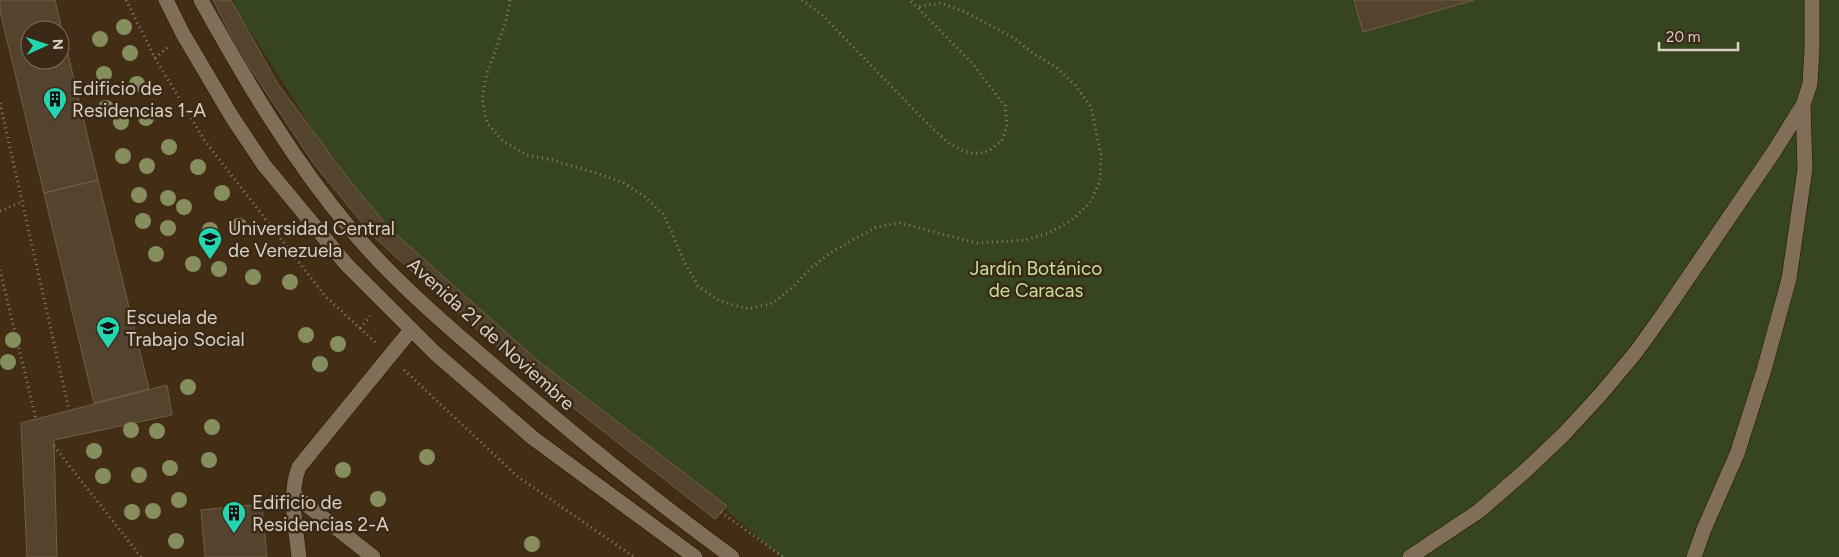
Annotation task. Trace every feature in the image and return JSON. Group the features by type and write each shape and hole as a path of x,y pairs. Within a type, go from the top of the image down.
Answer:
{"lane":[{"path":"166,0 183,34 264,165 346,264 435,353 533,438 695,557"},
{"name":"Avenida 21 de Noviembre","path":"201,0 271,122 353,232 400,282 464,341 576,436 732,557"},
{"path":"1410,557 1479,510 1524,472 1564,434 1636,352 1773,153 1803,105 1810,84 1812,0"},
{"path":"1694,557 1704,529 1737,454 1764,370 1789,279 1805,169 1803,105"},
{"path":"299,557 293,494 294,480 299,467 411,330"},
{"path":"293,494 373,557"}],"path":[{"path":"510,0 506,21 487,73 482,98 487,123 504,142 527,156 552,160 599,174 624,183 645,197 664,215 685,263 698,286 720,301 748,309 773,303 830,253 876,227 900,223 977,243 1025,240 1050,232 1072,220 1090,203 1100,181 1101,156 1091,107 1075,85 1056,67 1034,54 1014,38 965,12 941,3 916,7"},
{"path":"802,0 822,15 930,126 949,143 963,151 974,154 989,151 1002,140 1006,126 1005,106 972,62 910,0"},
{"path":"0,103 69,410"},
{"path":"0,211 22,202"},
{"path":"0,270 36,418"},
{"path":"54,446 141,557"},
{"path":"721,512 783,557"}],"shaded area":[{"name":"Universidad Central de Venezuela","path":"0,0 233,0 238,12 296,102 380,223 792,557 0,557"}],"green space":[{"name":"Jardín Botánico de Caracas","path":"233,0 1839,0 1839,557 781,557 725,509 628,441 380,223 333,156 318,138 238,12"}],"building":[{"name":"Edificio de Residencias 1-A","path":"0,0 55,0 60,20 20,20 20,70 70,70 70,63 98,180 44,193 0,11"},
{"path":"213,0 231,0 278,84 351,182 389,228 537,360 727,506 715,519 519,365 453,309 372,235 314,164 238,50"},
{"path":"1354,0 1474,0 1363,32"},
{"path":"98,180 149,389 94,403 44,193"},
{"path":"167,385 172,415 54,440 57,557 27,557 21,423"},
{"name":"Edificio de Residencias 2-A","path":"262,504 267,557 205,557 201,510"}],"place":[{"name":"Edificio de Residencias 1-A","path":"55,120"},
{"name":"Universidad Central de Venezuela","path":"210,260"},
{"name":"Escuela de Trabajo Social","path":"108,349"},
{"name":"Edificio de Residencias 2-A","path":"234,534"}]}
